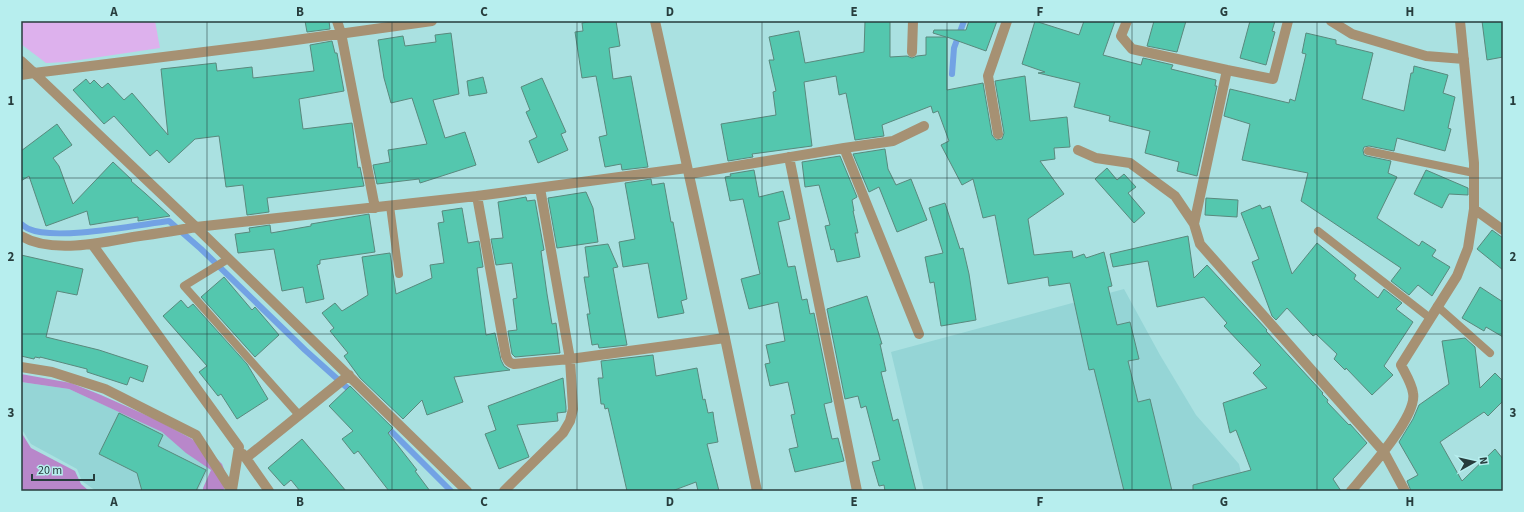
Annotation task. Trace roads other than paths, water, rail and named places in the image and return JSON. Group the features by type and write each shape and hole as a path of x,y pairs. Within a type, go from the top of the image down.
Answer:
{"street":[{"path":"337,21 375,208"},
{"path":"21,75 236,48 432,21"},
{"path":"655,21 757,491"},
{"path":"912,52 913,21"},
{"path":"998,134 988,76 1007,21"},
{"path":"1126,21 1121,36 1132,49 1274,79 1288,21"},
{"path":"1331,21 1352,34 1426,56 1464,59"},
{"path":"1351,491 1384,452 1413,406 1414,393 1401,365 1457,276 1468,248 1474,209 1474,173 1460,21"},
{"path":"21,61 192,227 222,262 348,375 467,491"},
{"path":"1194,224 1227,70"},
{"path":"21,236 28,240 49,244 92,244 192,227 375,208 540,188 608,178 688,171 789,157 893,142 924,126"},
{"path":"844,148 919,334"},
{"path":"1078,150 1096,158 1130,163 1175,196 1194,224 1200,244 1384,452 1405,491"},
{"path":"789,157 857,491"},
{"path":"504,491 563,433 573,409 570,359 540,188"},
{"path":"477,196 508,360 514,364 570,359 725,338"},
{"path":"1474,209 1503,230"},
{"path":"92,244 239,447 269,491"},
{"path":"21,367 52,372 105,389 196,435 232,490"},
{"path":"246,458 348,375"},
{"path":"232,490 239,447"}],"lane":[{"path":"1368,151 1474,173"},
{"path":"390,206 398,274"},
{"path":"1318,231 1430,318"},
{"path":"222,262 184,286 299,415"},
{"path":"1438,306 1490,353"}],"waterway":[{"path":"952,74 954,48 964,21"},
{"path":"21,224 29,229 41,232 76,233 169,221 201,249 305,350 353,393"},
{"path":"385,425 451,491"}]}
